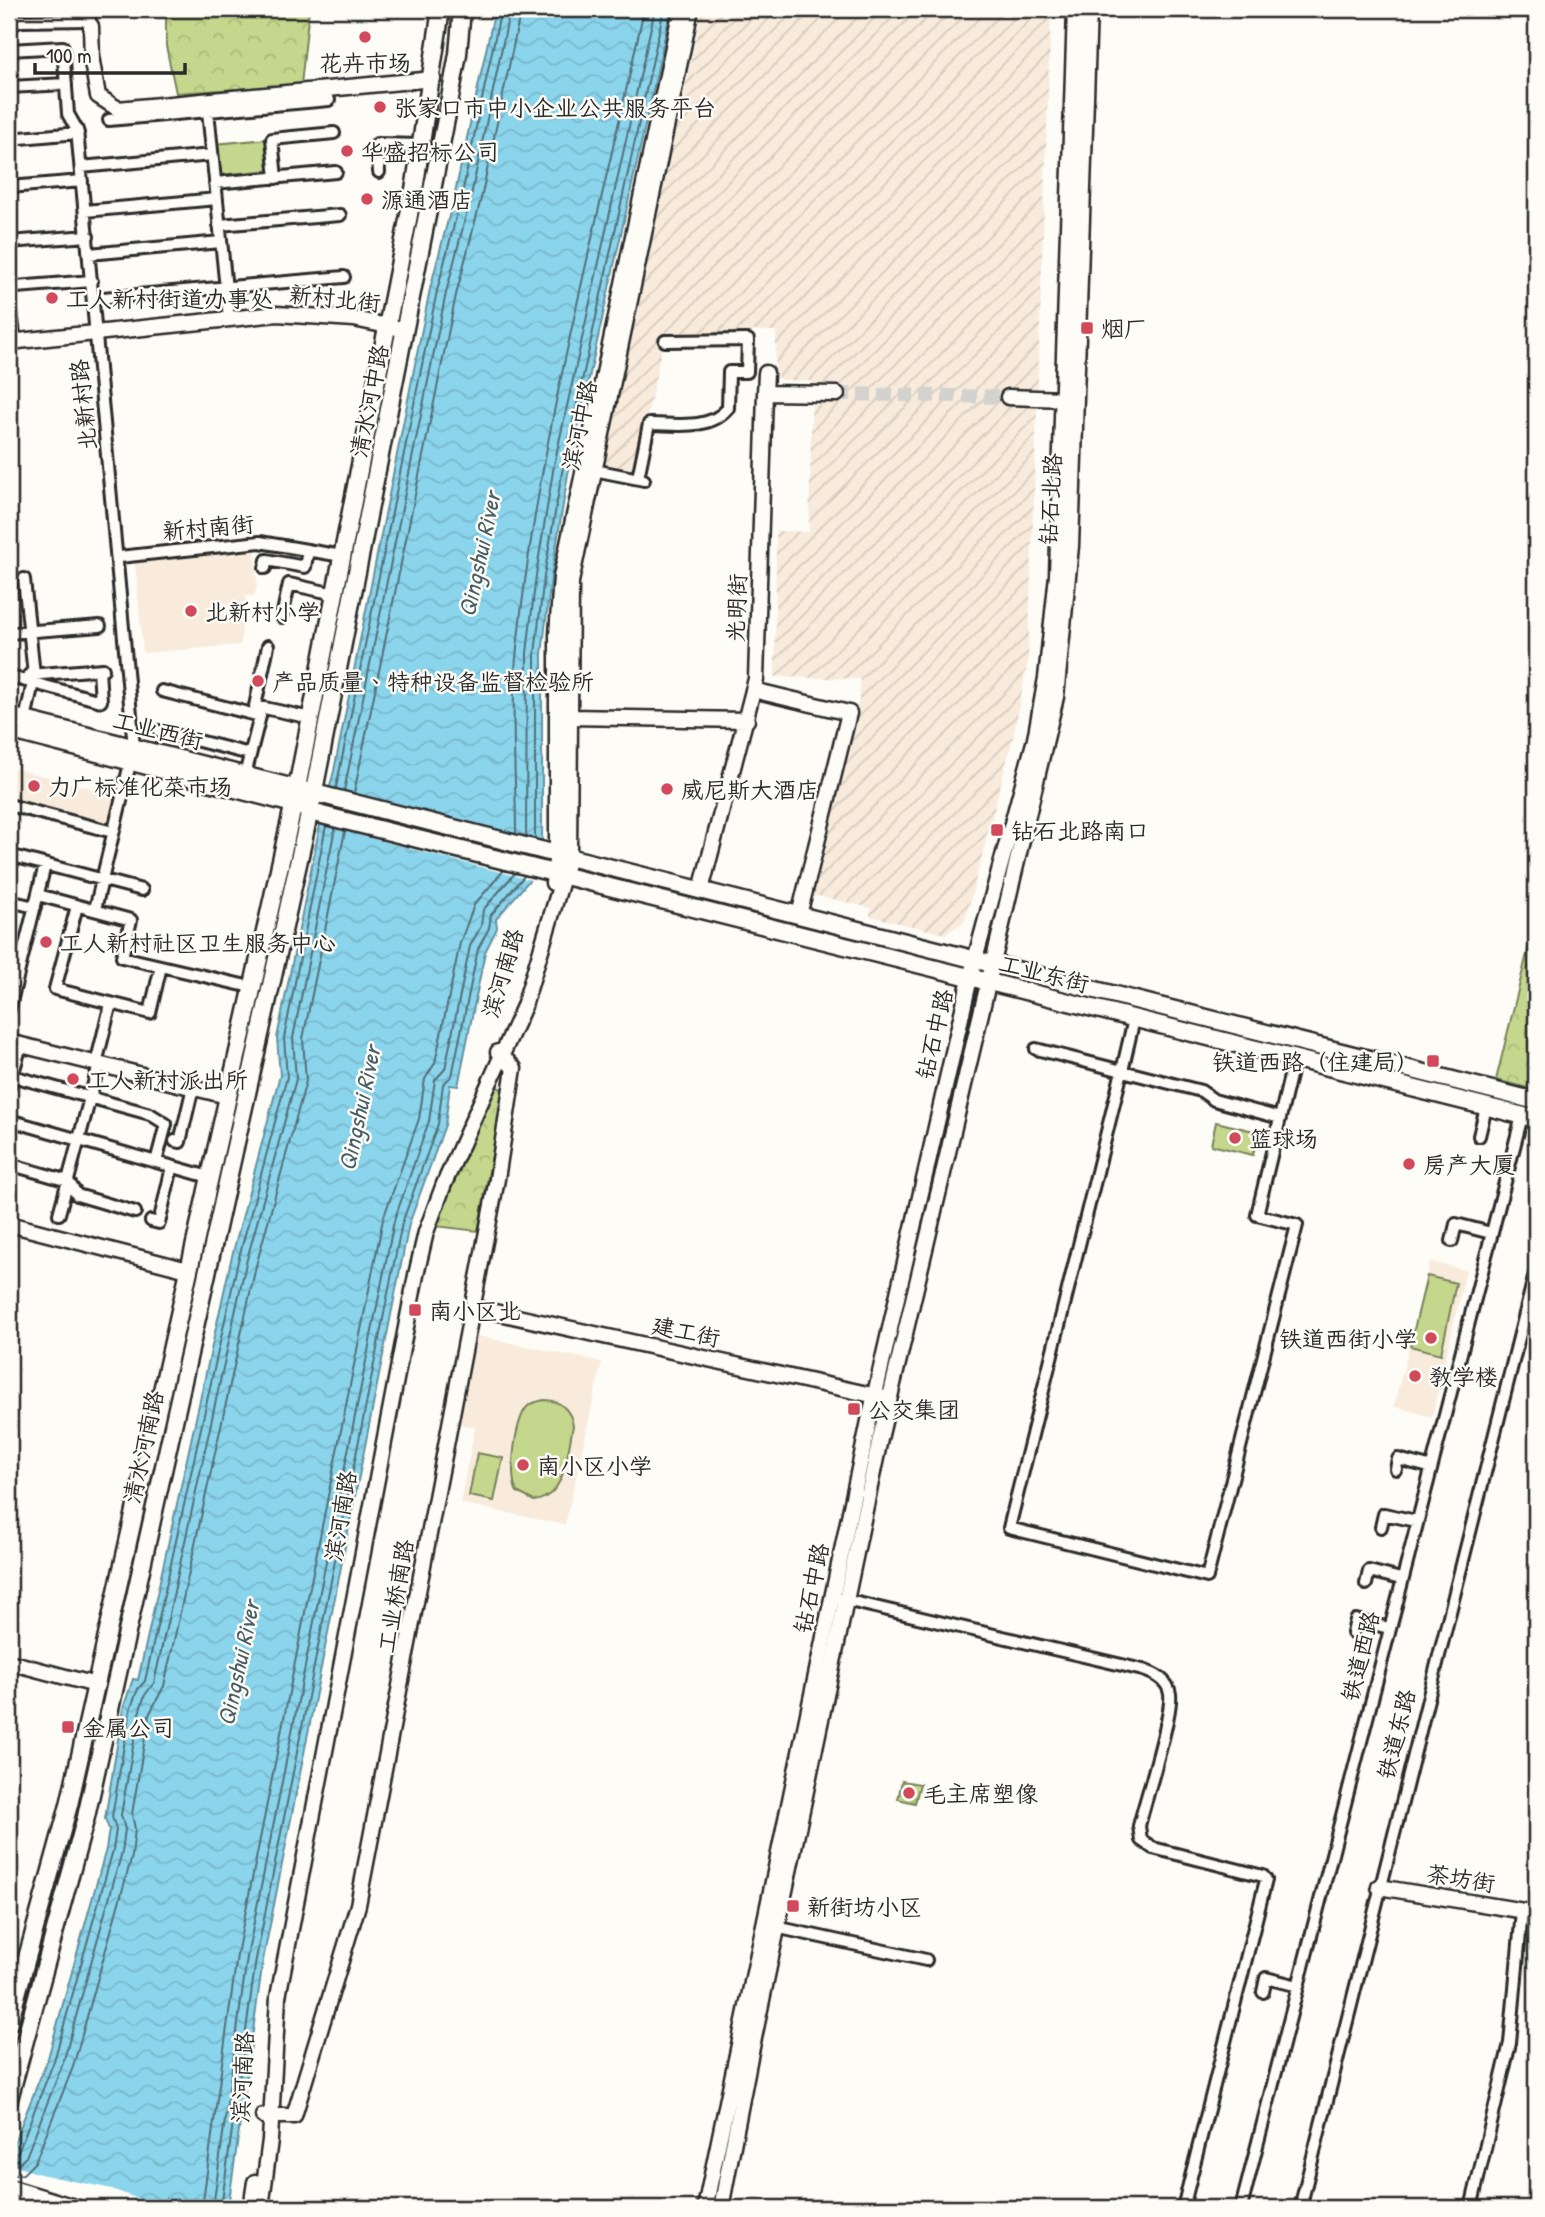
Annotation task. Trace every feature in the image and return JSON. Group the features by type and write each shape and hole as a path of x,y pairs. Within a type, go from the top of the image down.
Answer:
{"main road":[{"name":"清水河中路","path":"295,797 422,145 441,9"},
{"name":"清水河中路","path":"316,809 317,780 458,54 462,9"},
{"name":"滨河中路","path":"557,854 568,717 569,607 587,469 681,9"},
{"name":"滨河中路","path":"557,854 558,601 691,9"},
{"name":"钻石北路","path":"970,978 1035,738 1046,678 1057,575 1075,9"},
{"name":"钻石北路","path":"987,982 1047,737 1066,614 1080,330 1089,9"},
{"path":"90,18 92,62 98,96 118,109 433,79"},
{"name":"新村北街","path":"13,338 97,335 277,314 318,316 406,330"},
{"name":"光明街","path":"701,890 753,690 759,616 766,373"},
{"path":"765,393 837,394"},
{"path":"1008,397 1064,399"},
{"path":"753,690 849,713 799,915"},
{"path":"568,717 747,720"},
{"name":"工业西街","path":"16,725 265,788 295,797 316,809"},
{"name":"工业西街","path":"132,754 245,775 265,788"},
{"path":"287,833 280,810 265,788 296,774 301,767"},
{"name":"清水河南路","path":"9,2023 66,1816 295,797"},
{"name":"工业东街","path":"316,809 557,854 1536,1101"},
{"name":"工业东街","path":"316,809 553,873 1529,1118"},
{"name":"清水河南路","path":"9,2099 86,1817 316,809"},
{"name":"滨河南路","path":"261,2208 266,2116 278,1997 416,1275 426,1232 444,1184 501,1054 518,1004 557,854"},
{"name":"钻石中路","path":"705,2208 770,1926 970,978"},
{"name":"钻石中路","path":"882,1398 987,982"},
{"path":"15,1044 227,1096"},
{"name":"工业桥南路","path":"266,2116 294,2116 358,1905 472,1307 514,1068 501,1054"},
{"path":"9,1224 188,1270"},
{"name":"建工街","path":"472,1307 882,1398"},
{"path":"9,1662 96,1685"},
{"name":"茶坊街","path":"1379,1887 1529,1912"},
{"name":"钻石中路","path":"721,2208 770,1926"},
{"name":"滨河南路","path":"251,2208 266,2116"},
{"path":"9,2187 78,2208"},
{"path":"9,2202 30,2208"}],"street":[{"path":"9,28 19,21 90,18"},
{"name":"北新村路","path":"9,50 63,47 68,114 78,133 119,557 132,754 96,905"},
{"path":"9,87 66,84"},
{"path":"109,120 329,100"},
{"path":"208,111 229,318"},
{"path":"9,139 78,133"},
{"path":"276,178 272,139 334,133"},
{"path":"379,172 377,144 422,145"},
{"path":"81,167 212,155"},
{"path":"215,183 336,172"},
{"path":"9,187 82,181"},
{"path":"85,211 217,199"},
{"path":"219,225 340,215"},
{"path":"9,242 88,236"},
{"path":"89,254 221,242"},
{"path":"103,298 344,277"},
{"path":"16,286 92,281"},
{"path":"9,297 13,338"},
{"path":"665,341 748,340 747,372"},
{"path":"587,469 641,479 649,424 704,424 713,421 727,408 729,372 766,373"},
{"name":"新村南街","path":"119,557 260,542 342,556"},
{"path":"265,568 267,560 305,567 308,550"},
{"path":"16,725 34,679 24,579"},
{"path":"282,617 289,584 335,594"},
{"path":"9,633 100,626"},
{"path":"268,646 255,706 311,718"},
{"path":"10,677 34,679 101,670 101,701 34,679"},
{"path":"162,691 260,716 245,775"},
{"path":"159,731 250,754"},
{"path":"9,805 113,832"},
{"path":"9,855 142,890"},
{"path":"9,1006 45,865"},
{"path":"38,895 131,920 122,957 251,987"},
{"path":"9,901 35,907"},
{"path":"77,906 55,989 150,1013 161,966"},
{"path":"9,953 22,957"},
{"path":"60,1214 111,1003"},
{"path":"1134,1019 1009,1528 1208,1577 1297,1225 1256,1215 1294,1059"},
{"path":"15,1044 10,1079 150,1114 166,1124 156,1162"},
{"path":"1036,1049 1201,1091 1214,1100 1280,1118"},
{"path":"175,1141 180,1142 193,1087"},
{"path":"1479,1136 1486,1107"},
{"name":"铁道西路","path":"1241,2208 1429,1467 1491,1233 1529,1118"},
{"path":"9,1120 209,1177"},
{"path":"9,1164 68,1181 76,1195 135,1212"},
{"path":"150,1221 159,1223 172,1167"},
{"path":"1452,1241 1456,1224 1491,1233"},
{"name":"铁道东路","path":"1300,2208 1536,1270"},
{"path":"1396,1469 1398,1459 1429,1467"},
{"path":"1381,1527 1384,1514 1416,1521"},
{"path":"1366,1584 1369,1571 1401,1579"},
{"path":"839,1598 1143,1670 1155,1674 1167,1686 1169,1707 1139,1826 1141,1840 1153,1847 1263,1876 1266,1880 1183,2208"},
{"path":"1353,1633 1356,1620 1389,1628"},
{"path":"1471,2208 1510,2043 1529,1912"},
{"path":"770,1926 926,1959"},
{"path":"1263,1992 1266,1978 1298,1986"}],"shaded area":[{"path":"702,9 1051,9 1028,661 1013,737 965,921 945,934 870,916 871,908 809,894 859,699 860,679 775,677 776,531 809,532 812,381 781,380 775,374 776,331 752,331 751,335 664,337 636,471 603,466"},
{"name":"北新村小学","path":"255,549 257,587 254,596 246,596 240,645 143,653 135,563"},
{"name":"力广标准化菜市场","path":"9,767 120,796 112,827 9,801"},
{"name":"铁道西街小学","path":"1430,1262 1466,1270 1432,1417 1394,1406"},
{"name":"南小区小学","path":"473,1335 602,1362 565,1525 460,1503 475,1427 455,1423"}],"green space":[{"path":"166,9 309,9 301,85 176,93 166,46"},
{"path":"268,139 271,170 218,175 215,144"},
{"path":"1536,917 1536,1090 1496,1080"},
{"path":"495,1086 504,1090 478,1231 435,1226"},
{"name":"篮球场","path":"1216,1122 1258,1132 1253,1155 1211,1145"},
{"path":"1427,1276 1456,1283 1441,1354 1410,1346"},
{"path":"544,1400 564,1407 573,1426 567,1460 559,1482 553,1491 534,1501 517,1492 513,1474 514,1448 523,1412 528,1406"},
{"path":"477,1453 503,1458 494,1501 469,1496"},
{"path":"902,1781 920,1784 915,1803 898,1799"}],"water":[{"name":"Qingshui River","path":"495,9 671,9 569,468 551,578 542,654 542,841 532,877 496,919 497,928 485,952 458,1086 450,1085 445,1125 409,1224 263,1960 228,2208 9,2208 10,2153 48,2058 106,1849 109,1829 105,1819 123,1709 133,1679 138,1680 231,1260 280,1075 277,1038 320,825 334,771 430,289 455,193"}],"pier":[{"path":"328,789 544,846 536,878 534,881 320,825"},
{"path":"9,2164 40,2174 112,2189 163,2208 9,2208"}],"tunnel":[{"path":"837,394 1008,397"}],"place":[{"name":"花卉市场","path":"365,37"},
{"name":"张家口市中小企业公共服务平台","path":"380,107"},
{"name":"华盛招标公司","path":"347,151"},
{"name":"源通酒店","path":"367,199"},
{"name":"工人新村街道办事处","path":"52,298"},
{"name":"烟厂","path":"1087,328"},
{"name":"北新村小学","path":"191,611"},
{"name":"产品质量、特种设备监督检验所","path":"258,681"},
{"name":"力广标准化菜市场","path":"34,786"},
{"name":"威尼斯大酒店","path":"667,789"},
{"name":"钻石北路南口","path":"997,830"},
{"name":"工人新村社区卫生服务中心","path":"46,942"},
{"name":"铁道西路（住建局）","path":"1433,1061"},
{"name":"工人新村派出所","path":"73,1079"},
{"name":"篮球场","path":"1235,1138"},
{"name":"房产大厦","path":"1409,1164"},
{"name":"南小区北","path":"415,1310"},
{"name":"铁道西街小学","path":"1431,1338"},
{"name":"教学楼","path":"1415,1376"},
{"name":"公交集团","path":"854,1409"},
{"name":"南小区小学","path":"523,1465"},
{"name":"金属公司","path":"68,1727"},
{"name":"毛主席塑像","path":"909,1793"},
{"name":"新街坊小区","path":"793,1906"}]}
